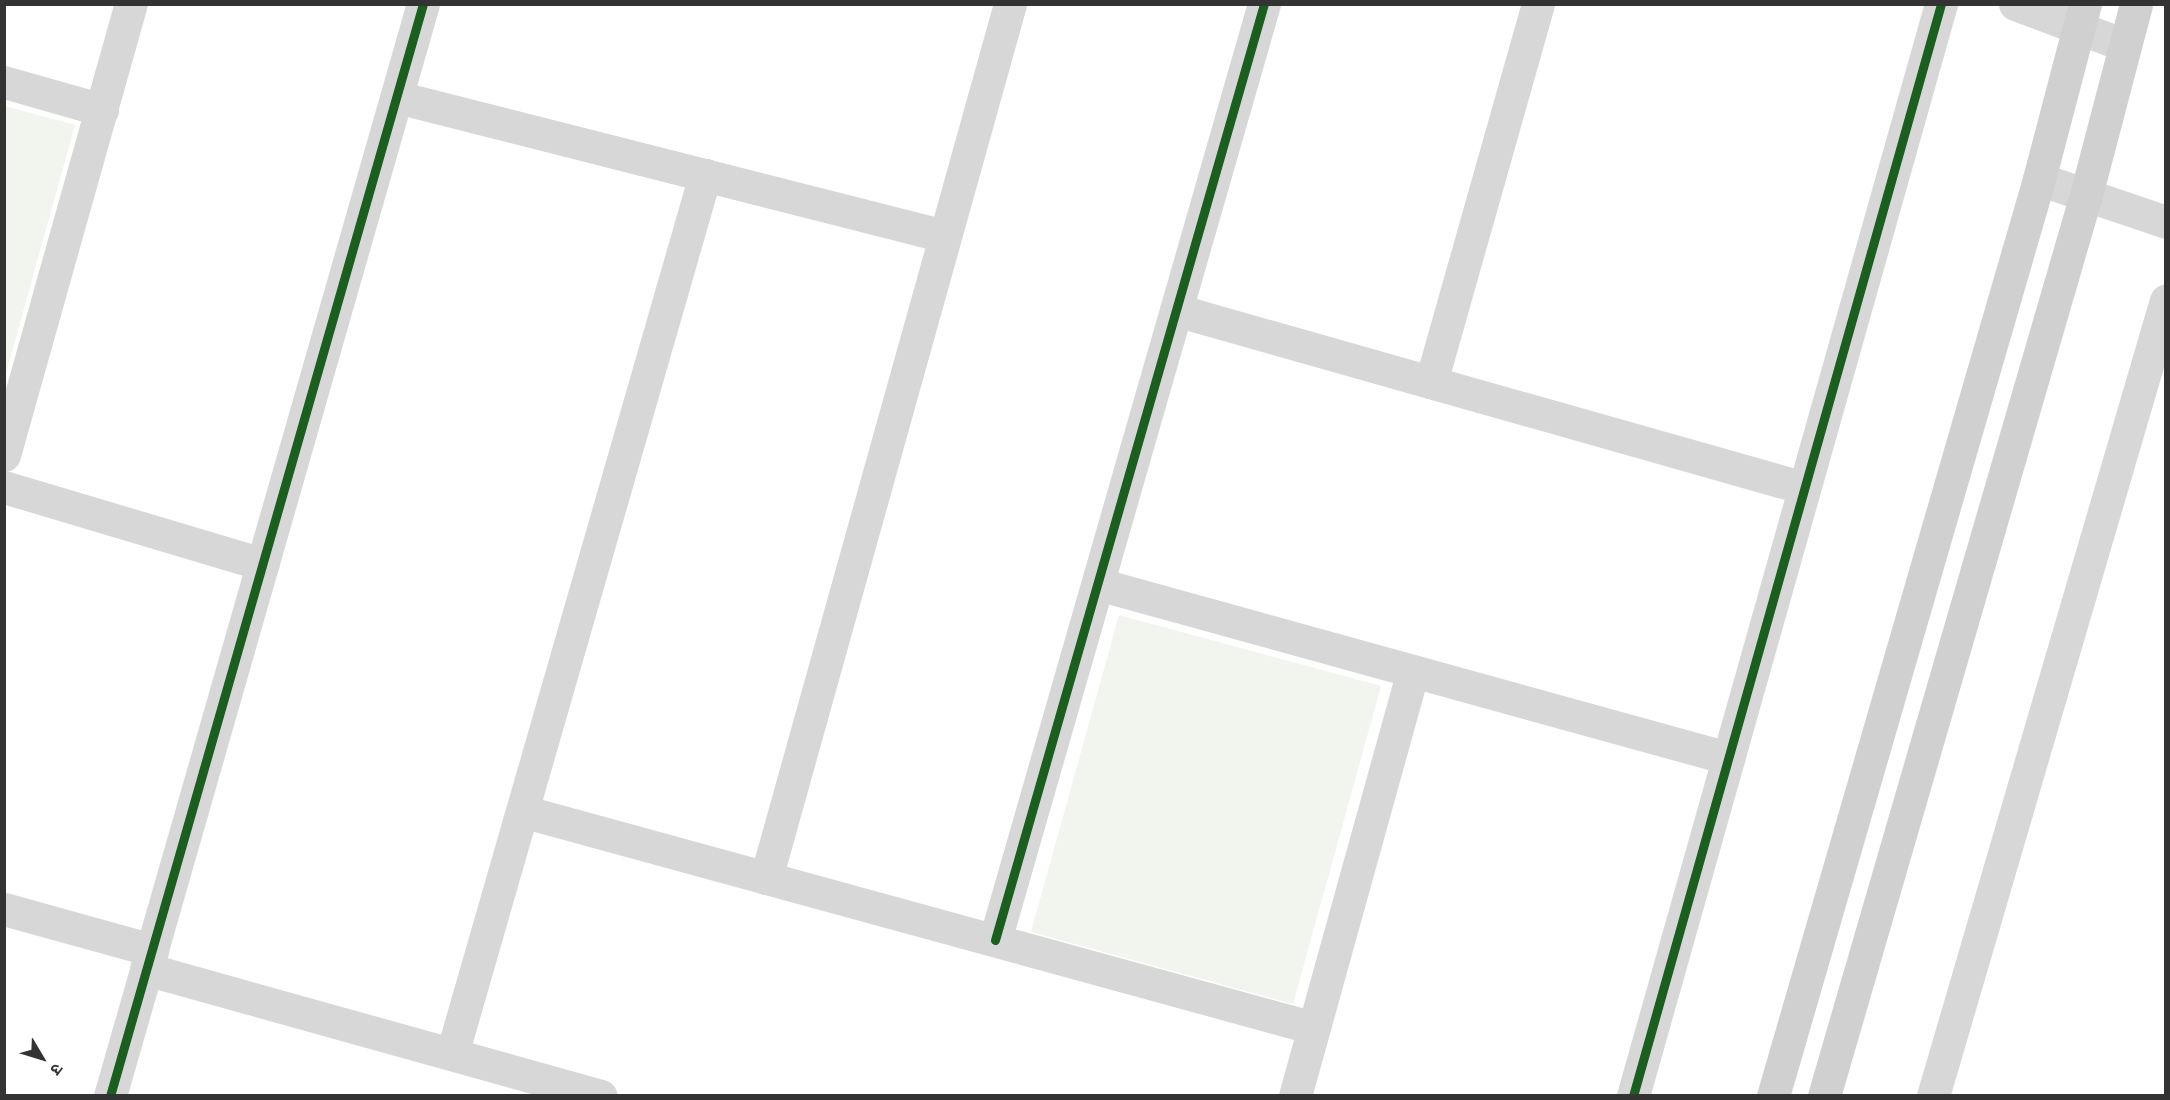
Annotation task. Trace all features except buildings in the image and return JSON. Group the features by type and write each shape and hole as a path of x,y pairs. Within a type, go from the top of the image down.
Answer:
{"main road":[{"path":"1824,1095 2086,195 2136,4"},
{"path":"1773,1095 2039,178 2082,16"}],"street":[{"path":"4,456 131,4"},
{"path":"110,1095 423,4"},
{"path":"766,878 1010,4"},
{"path":"995,940 1264,4"},
{"path":"1431,382 1538,4"},
{"path":"1633,1095 1941,4"},
{"path":"2015,4 2082,16 2124,45"},
{"path":"4,82 102,110"},
{"path":"397,97 945,236"},
{"path":"452,1054 705,175"},
{"path":"2039,178 2166,222"},
{"path":"1933,1095 2166,300"},
{"path":"1176,310 1804,488"},
{"path":"4,487 263,564"},
{"path":"1098,584 1728,758"},
{"path":"1295,1095 1413,671"},
{"path":"522,811 1314,1028"},
{"path":"4,909 149,959 452,1054 601,1095"}],"shaded area":[{"path":"4,106 75,125 5,377"},
{"path":"1119,615 1381,686 1293,1004 1031,932"}],"cycle path":[{"path":"110,1096 423,4"},
{"path":"995,940 1264,4"},
{"path":"1633,1096 1941,4"}]}
